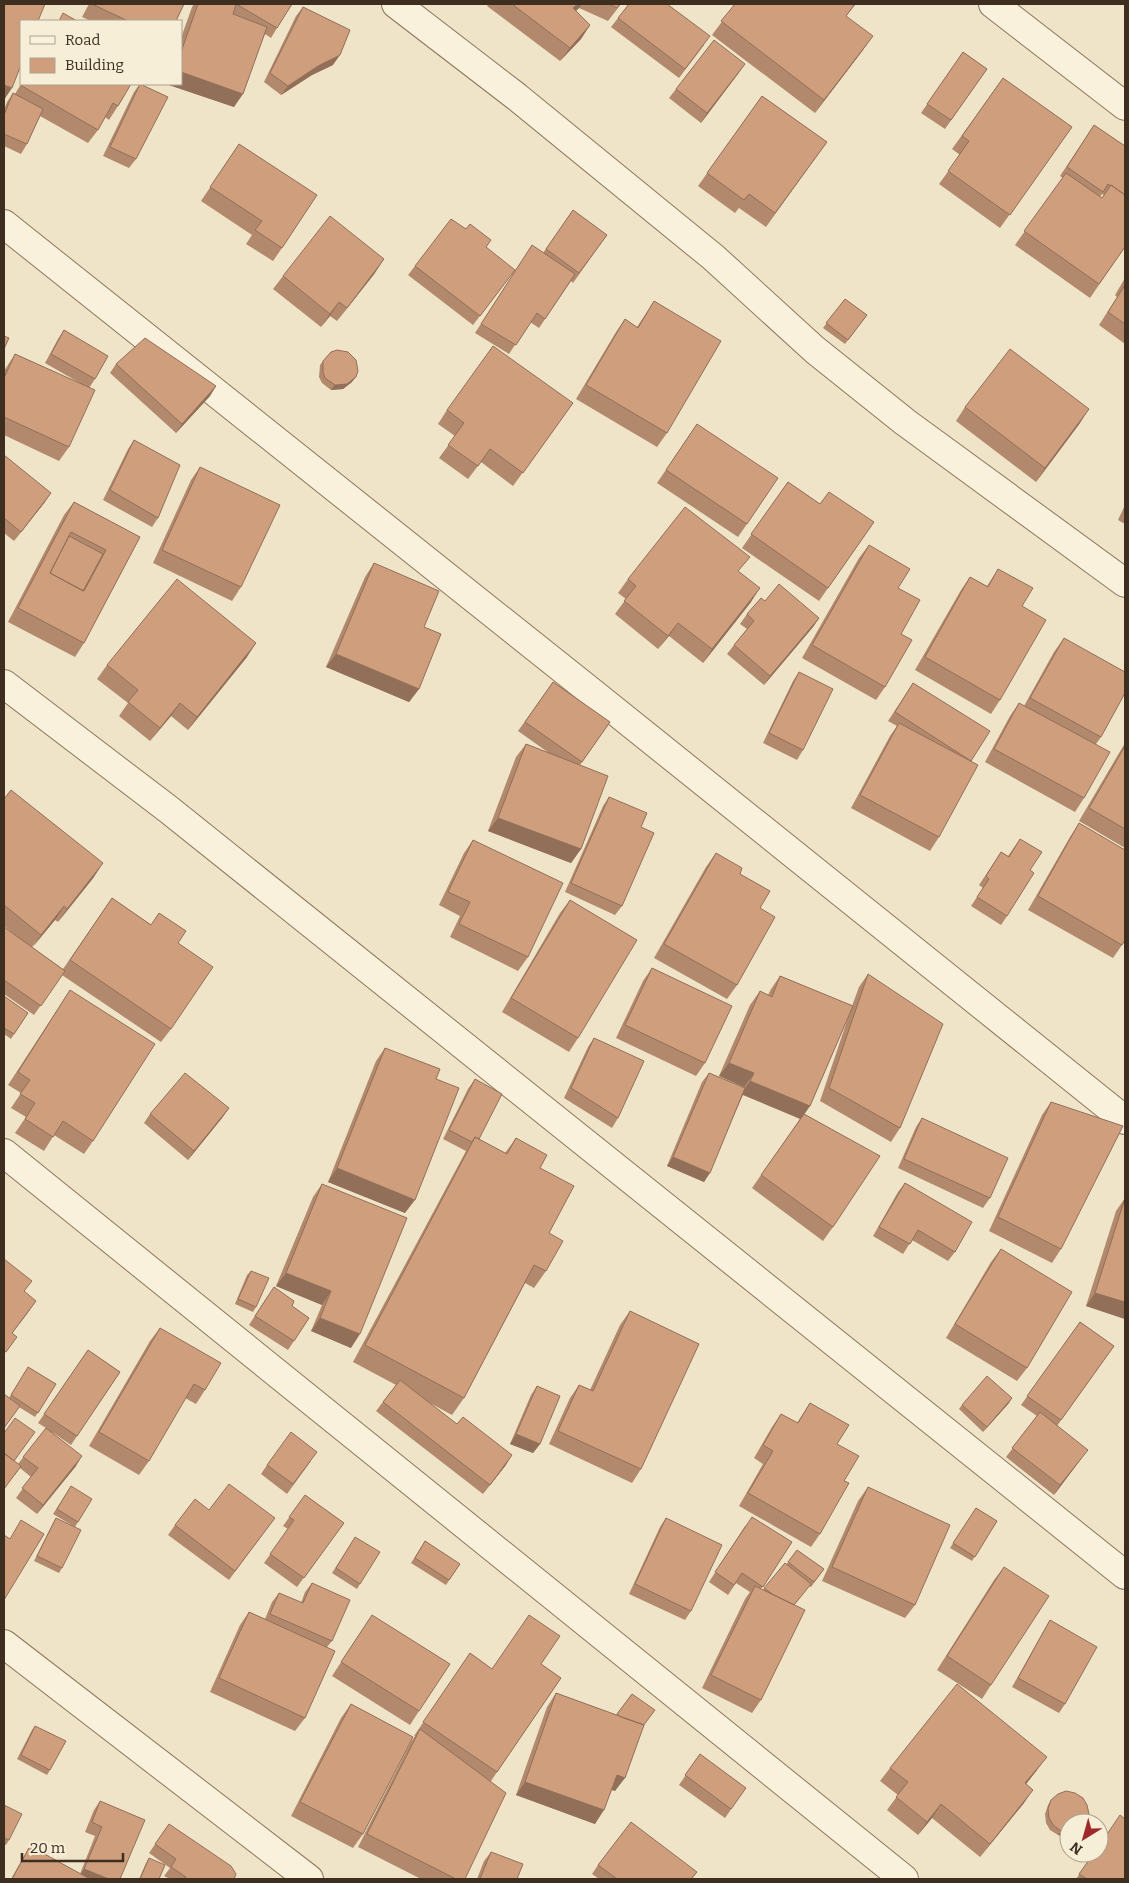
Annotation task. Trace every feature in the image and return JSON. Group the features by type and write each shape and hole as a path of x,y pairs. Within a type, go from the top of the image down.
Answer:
{"street":[{"path":"396,4 517,97 713,257 815,350 905,422 1125,583"},
{"path":"993,4 1125,106"},
{"path":"4,224 1125,1120"},
{"path":"4,684 168,809 1125,1575"},
{"path":"4,1153 904,1879"},
{"path":"4,1644 309,1879"}],"building":[{"path":"4,4 45,4 38,20 20,20 20,68 12,88 4,85"},
{"path":"92,4 184,4 176,20 126,20"},
{"path":"198,4 236,5 233,14 267,27 243,94 182,72 182,49"},
{"path":"236,4 292,4 277,28"},
{"path":"512,4 578,4 573,8 590,25 570,48"},
{"path":"609,4 620,4 617,8"},
{"path":"629,4 667,4 710,36 685,69 618,18"},
{"path":"735,4 855,4 846,16 873,36 824,100 721,21"},
{"path":"303,7 350,30 340,55 318,66 288,86 270,73"},
{"path":"63,13 75,20 60,20"},
{"path":"714,40 745,64 707,113 676,89"},
{"path":"963,52 987,69 951,120 927,104"},
{"path":"1003,78 1072,127 1010,215 948,171 969,141 962,136"},
{"path":"130,85 118,106 113,103 98,130 22,86"},
{"path":"140,85 168,97 136,159 110,147"},
{"path":"13,93 43,109 27,144 4,134 4,115"},
{"path":"762,96 827,142 775,213 749,194 744,200 707,173"},
{"path":"1094,125 1125,146 1125,195 1108,184 1103,192 1067,167"},
{"path":"239,144 317,195 282,248 255,230 262,221 210,187"},
{"path":"1066,173 1102,198 1111,185 1125,195 1125,247 1099,284 1024,231"},
{"path":"573,210 607,235 579,273 546,249"},
{"path":"330,216 384,259 347,308 339,302 330,314 283,276"},
{"path":"451,219 466,229 470,224 491,240 486,247 515,270 480,316 415,266"},
{"path":"532,245 575,274 545,319 537,313 516,345 481,324"},
{"path":"1125,285 1125,324 1108,312"},
{"path":"845,299 867,315 848,340 826,323"},
{"path":"654,301 721,341 667,433 586,385 625,319 638,328"},
{"path":"64,330 108,356 95,379 51,354"},
{"path":"4,336 9,338 4,349"},
{"path":"145,338 216,386 182,424 116,364"},
{"path":"493,346 573,403 523,473 490,449 478,466 448,445 464,423 447,410"},
{"path":"1010,349 1089,409 1045,468 965,407"},
{"path":"337,350 348,352 356,360 358,371 356,377 347,384 335,385 325,378 323,372 323,361 331,352"},
{"path":"15,354 95,390 69,447 4,417 4,378"},
{"path":"697,424 778,478 747,524 666,470"},
{"path":"134,440 180,465 158,518 110,490"},
{"path":"4,455 51,493 21,532 4,518"},
{"path":"200,467 280,505 241,587 162,550"},
{"path":"788,482 820,504 829,492 874,522 828,588 751,534"},
{"path":"74,502 140,537 84,643 18,608","holes":["71,532 106,550 84,591 50,573"]},
{"path":"685,507 750,557 738,571 760,588 712,649 678,623 668,636 624,601 636,586 628,579"},
{"path":"69,536 103,554 83,591 50,573"},
{"path":"869,545 910,569 898,588 920,600 901,634 912,640 885,687 812,645"},
{"path":"374,563 439,591 424,627 441,634 419,689 336,654"},
{"path":"998,569 1033,588 1022,606 1046,620 1000,700 925,657 970,577 988,587"},
{"path":"177,579 256,643 197,717 180,703 160,728 128,702 138,690 107,665"},
{"path":"779,584 819,618 770,676 734,645 754,621 747,614 761,598 765,601"},
{"path":"1064,638 1125,672 1125,693 1101,737 1030,698"},
{"path":"799,672 833,689 803,750 769,733"},
{"path":"553,682 610,722 582,762 525,722"},
{"path":"913,683 990,731 971,761 895,712"},
{"path":"1019,703 1110,752 1084,798 994,749"},
{"path":"899,723 978,765 939,837 860,795"},
{"path":"526,744 608,776 581,849 498,818"},
{"path":"1125,746 1125,829 1089,808"},
{"path":"11,790 103,863 67,909 64,906 41,935 4,905 4,799"},
{"path":"609,797 647,813 641,827 654,833 622,906 571,883"},
{"path":"1079,823 1125,850 1125,940 1122,945 1038,896"},
{"path":"1020,839 1042,852 1030,870 1034,873 1007,916 977,897 989,879 986,876 1001,852 1009,857"},
{"path":"473,840 563,883 528,957 459,924 470,902 448,892"},
{"path":"716,853 742,868 740,874 770,891 760,908 775,917 737,985 664,944"},
{"path":"112,898 151,925 159,913 186,931 178,943 213,967 171,1029 70,960"},
{"path":"570,900 637,940 578,1038 511,998"},
{"path":"4,927 65,971 41,1006 4,980"},
{"path":"652,968 732,1006 705,1063 625,1025"},
{"path":"868,974 943,1024 900,1128 829,1088"},
{"path":"780,976 853,1006 810,1106 750,1081 754,1073 729,1063 760,991 772,997"},
{"path":"70,990 155,1044 93,1141 63,1121 53,1137 25,1119 35,1103 20,1094 30,1080 18,1072"},
{"path":"4,996 28,1013 14,1034 4,1028"},
{"path":"594,1038 644,1061 618,1118 571,1088"},
{"path":"385,1048 440,1069 436,1079 459,1088 415,1200 337,1168"},
{"path":"185,1073 229,1108 194,1151 150,1114"},
{"path":"709,1073 745,1088 710,1173 673,1157"},
{"path":"475,1079 502,1094 479,1139 475,1137 472,1142 449,1130"},
{"path":"1051,1102 1123,1126 1061,1249 998,1217"},
{"path":"804,1114 880,1156 833,1227 761,1175"},
{"path":"922,1118 1008,1158 990,1198 904,1159"},
{"path":"475,1137 507,1154 516,1138 547,1155 540,1168 574,1186 549,1233 563,1241 546,1271 534,1265 464,1398 365,1345"},
{"path":"905,1183 972,1222 955,1252 918,1230 910,1244 879,1227"},
{"path":"322,1184 407,1218 360,1334 320,1318 331,1291 286,1273"},
{"path":"1125,1198 1125,1302 1095,1293"},
{"path":"1001,1249 1072,1292 1027,1368 955,1324"},
{"path":"4,1259 32,1281 24,1291 36,1301 12,1333 17,1337 6,1352 4,1351"},
{"path":"251,1271 269,1278 256,1307 238,1299"},
{"path":"274,1287 294,1301 292,1306 309,1318 294,1341 255,1316"},
{"path":"630,1311 699,1344 641,1469 558,1431 579,1385 593,1391"},
{"path":"1080,1322 1114,1346 1061,1420 1027,1396"},
{"path":"160,1328 221,1363 205,1390 194,1384 149,1461 99,1432"},
{"path":"88,1350 120,1372 77,1436 44,1414"},
{"path":"28,1367 56,1384 38,1413 11,1395"},
{"path":"987,1376 1012,1398 987,1427 962,1405"},
{"path":"400,1380 457,1424 463,1417 512,1455 490,1485 383,1402"},
{"path":"537,1386 560,1396 540,1444 516,1434"},
{"path":"4,1394 20,1406 4,1428"},
{"path":"810,1403 849,1425 837,1444 859,1456 844,1481 849,1483 820,1534 748,1493 773,1451 763,1445 781,1414 798,1423"},
{"path":"1040,1412 1088,1450 1060,1485 1012,1448"},
{"path":"15,1418 35,1432 14,1461 4,1453 4,1433"},
{"path":"46,1428 82,1456 43,1505 22,1488 38,1468 23,1457"},
{"path":"291,1432 317,1452 293,1484 267,1465"},
{"path":"4,1453 21,1466 4,1489"},
{"path":"229,1484 275,1518 235,1571 175,1525 195,1499 209,1510"},
{"path":"71,1486 92,1499 78,1522 57,1509"},
{"path":"868,1487 950,1525 915,1605 832,1567"},
{"path":"305,1495 344,1523 304,1578 270,1554 294,1520 289,1517"},
{"path":"976,1508 997,1521 975,1557 953,1543"},
{"path":"752,1517 792,1542 763,1587 742,1573 734,1585 715,1572"},
{"path":"56,1518 81,1530 62,1568 37,1556"},
{"path":"666,1518 722,1545 691,1611 635,1584"},
{"path":"21,1520 44,1534 4,1600 4,1535 10,1539"},
{"path":"355,1537 380,1552 360,1584 336,1568"},
{"path":"425,1541 460,1564 449,1580 415,1558"},
{"path":"797,1550 824,1569 814,1582 788,1562"},
{"path":"785,1563 811,1584 794,1605 764,1588"},
{"path":"1004,1567 1049,1596 991,1685 947,1656"},
{"path":"312,1583 350,1600 332,1641 270,1614 279,1593 303,1603"},
{"path":"755,1586 805,1610 761,1700 711,1675"},
{"path":"249,1612 335,1651 305,1718 219,1678"},
{"path":"372,1615 450,1664 419,1711 341,1662"},
{"path":"529,1615 560,1636 541,1664 561,1678 497,1772 423,1722 470,1653 492,1669"},
{"path":"1050,1620 1097,1647 1065,1704 1018,1678"},
{"path":"957,1684 1047,1757 1025,1783 1033,1790 990,1844 941,1804 927,1822 896,1797 908,1782 890,1768"},
{"path":"556,1693 644,1725 625,1778 617,1775 604,1810 525,1782"},
{"path":"632,1694 655,1710 644,1725 617,1714"},
{"path":"351,1704 413,1737 363,1834 300,1802"},
{"path":"35,1726 66,1741 50,1770 21,1755"},
{"path":"420,1729 506,1793 465,1879 456,1879 367,1834"},
{"path":"700,1754 746,1788 731,1809 685,1775"},
{"path":"1066,1791 1075,1793 1083,1798 1089,1813 1059,1813 1059,1830 1049,1818 1048,1809 1051,1800 1058,1794"},
{"path":"100,1801 145,1820 120,1879 109,1879 84,1869 102,1827 92,1822"},
{"path":"4,1805 22,1814 9,1840 4,1838"},
{"path":"1120,1815 1125,1819 1125,1879 1087,1879 1079,1874 1087,1863 1109,1863 1109,1831"},
{"path":"631,1822 697,1872 691,1879 617,1879 598,1865"},
{"path":"169,1824 231,1866 236,1874 234,1879 186,1879 186,1877 171,1867 176,1859 155,1844"},
{"path":"30,1846 90,1879 12,1879"},
{"path":"491,1852 523,1864 517,1879 480,1879"},
{"path":"149,1858 165,1865 159,1879 140,1879"}]}
